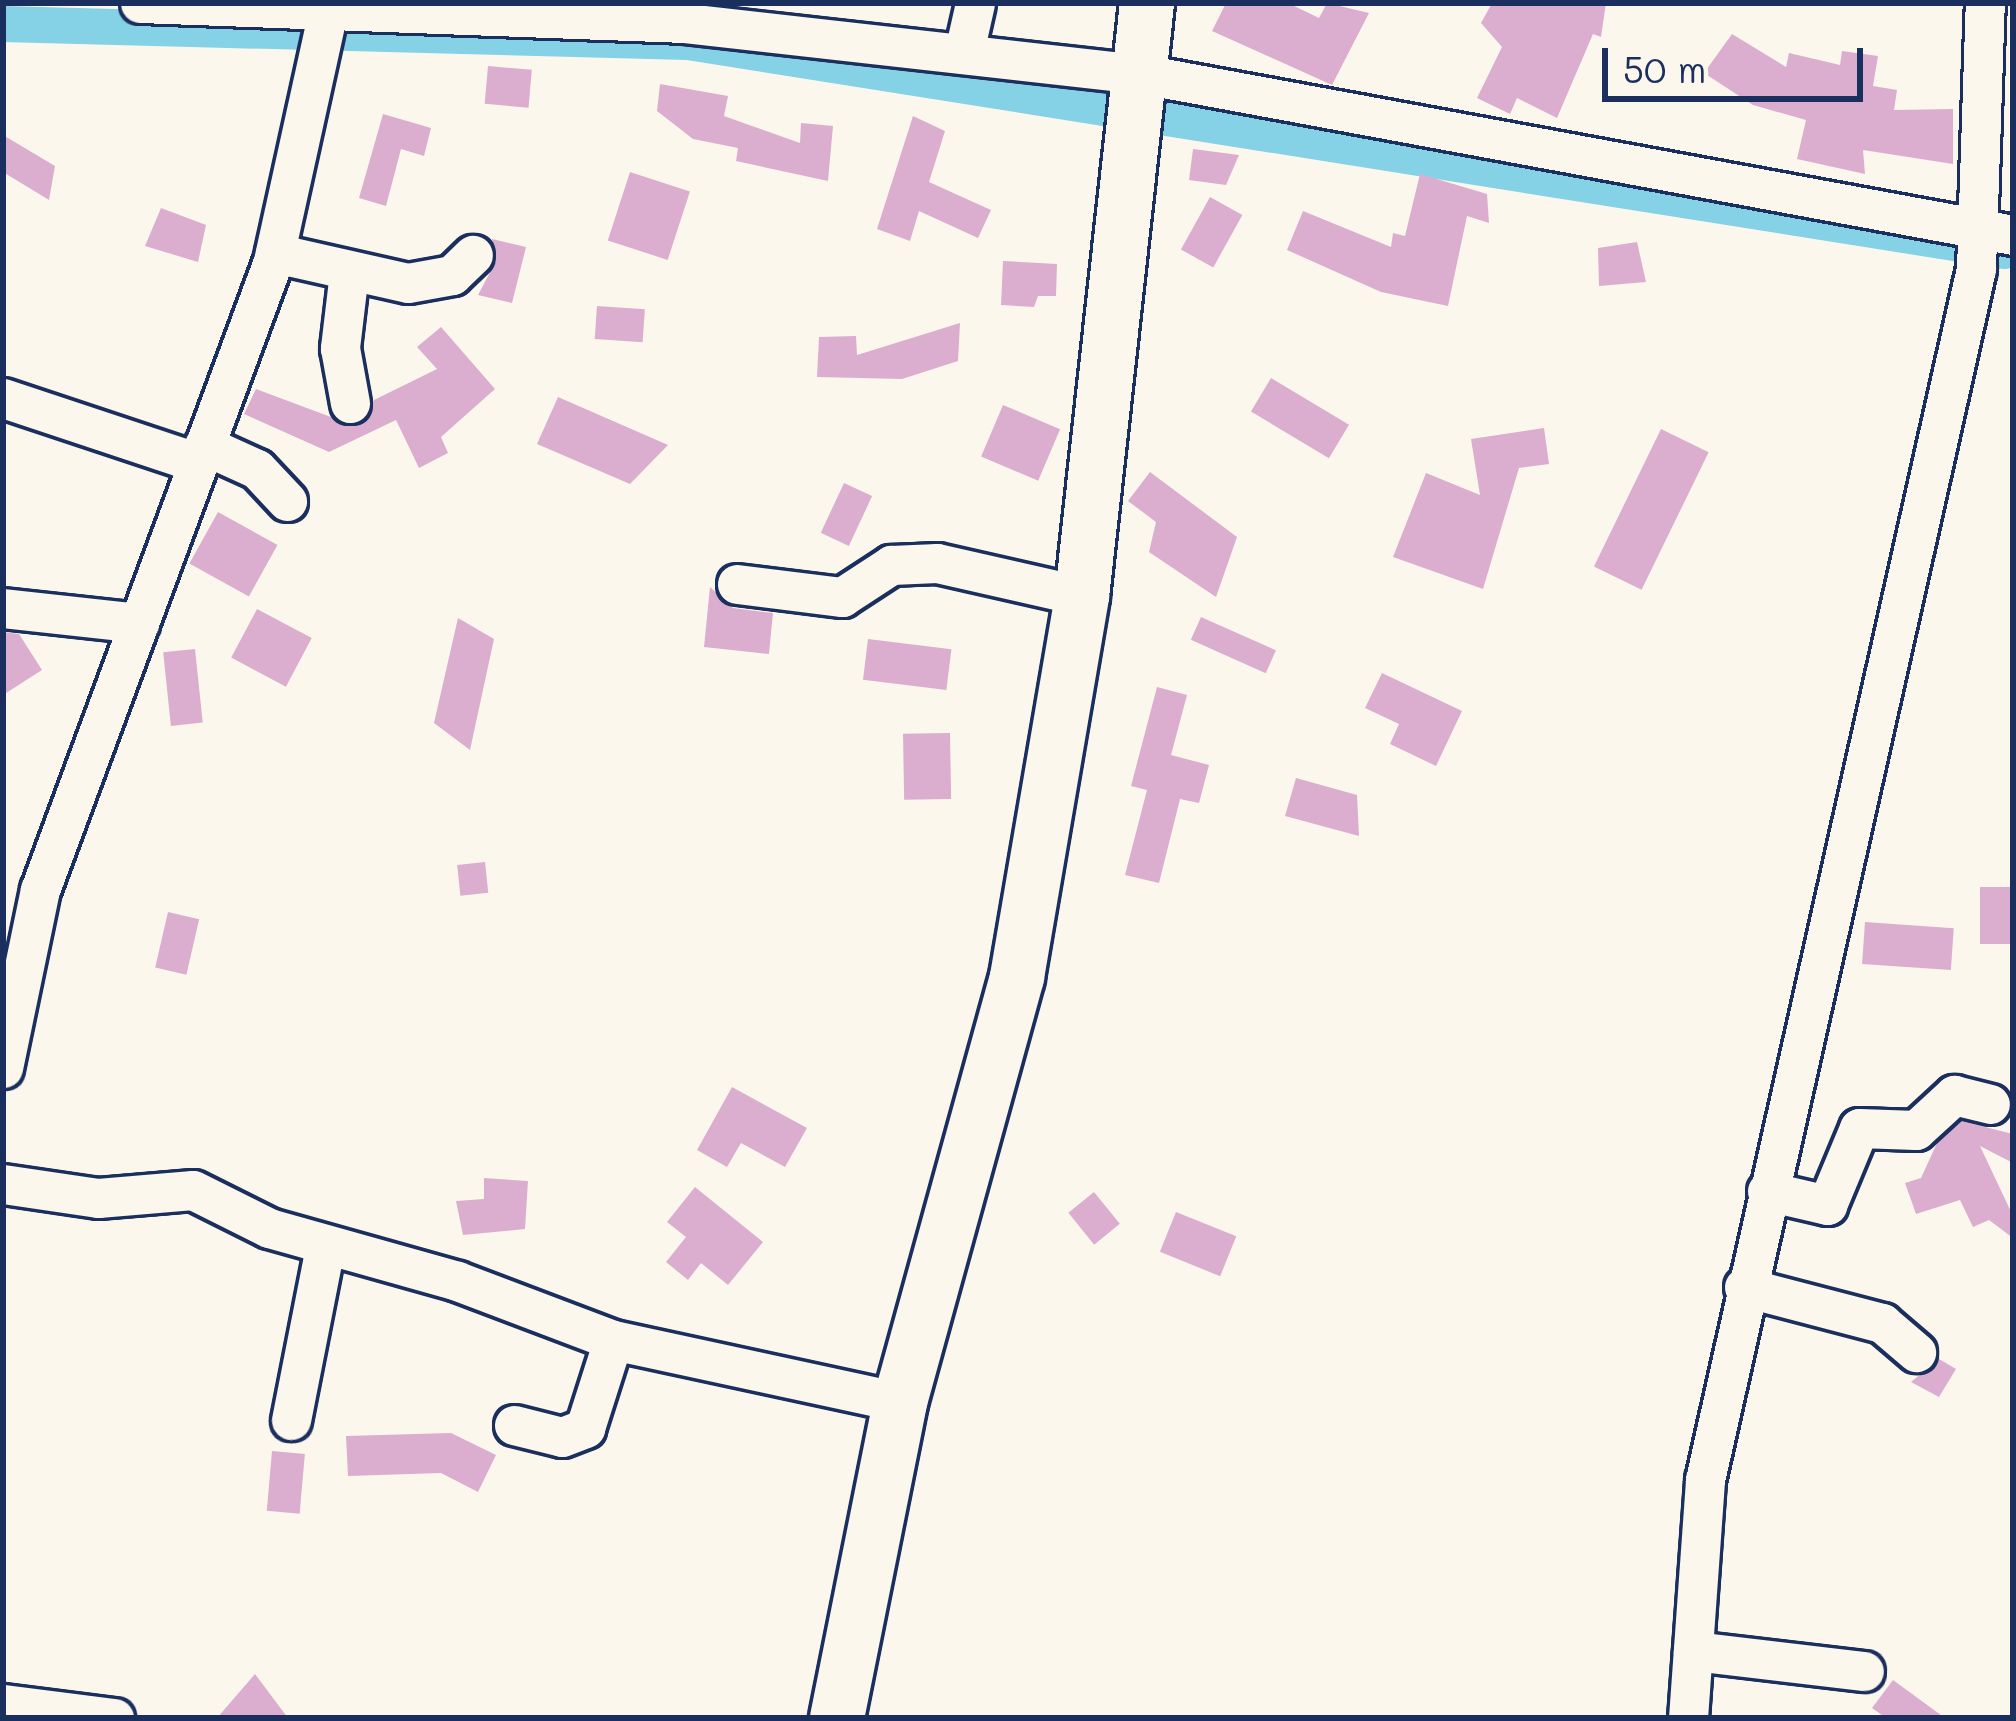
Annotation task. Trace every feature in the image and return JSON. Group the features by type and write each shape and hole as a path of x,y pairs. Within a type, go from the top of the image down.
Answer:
{"street":[{"path":"140,3 685,23 964,52 1139,97 1990,245"},
{"path":"964,52 975,3"},
{"path":"837,1718 900,1402 1016,977 1082,596 1147,3"},
{"path":"1688,1718 1705,1480 1744,1287 1990,245 1985,3"},
{"path":"3,1068 40,890 274,253 318,56 338,8"},
{"path":"274,253 349,272 434,282 472,255"},
{"path":"349,272 340,348 350,403"},
{"path":"3,398 257,469 287,501"},
{"path":"736,584 842,597 891,565 937,562 1082,596"},
{"path":"3,608 139,623"},
{"path":"1767,1191 1827,1205 1859,1128 1916,1130 1954,1095 1990,1104"},
{"path":"3,1184 98,1198 193,1190 325,1247 458,1281 613,1340 900,1402"},
{"path":"291,1420 325,1247"},
{"path":"1744,1287 1882,1323 1916,1352"},
{"path":"514,1425 562,1437 585,1428 613,1340"},
{"path":"1693,1651 1864,1671"},
{"path":"3,1704 114,1718"}],"building":[{"path":"1226,3 1288,3 1319,18 1327,3 1369,13 1332,85 1212,31"},
{"path":"1492,3 1606,3 1601,37 1593,34 1557,118 1517,98 1510,114 1477,98 1502,47 1481,23"},
{"path":"1732,34 1786,67 1789,53 1840,65 1842,51 1878,56 1873,86 1897,90 1894,110 1953,109 1953,164 1863,150 1865,174 1797,159 1806,120 1753,105 1704,73"},
{"path":"488,66 532,70 529,108 485,104"},
{"path":"660,84 728,96 724,116 800,143 801,123 833,126 828,181 736,161 738,148 693,139 657,111"},
{"path":"383,114 431,128 424,156 401,149 386,206 359,198"},
{"path":"913,116 945,131 929,182 991,210 978,238 919,211 910,241 877,229"},
{"path":"3,135 55,166 49,200 3,172"},
{"path":"1193,149 1239,155 1226,185 1189,180"},
{"path":"630,172 690,191 668,260 608,240"},
{"path":"1420,174 1487,194 1489,223 1467,216 1448,306 1381,292 1287,250 1303,211 1391,247 1393,233 1405,236"},
{"path":"1210,197 1242,215 1213,267 1181,249"},
{"path":"161,208 206,225 198,262 145,246"},
{"path":"492,239 526,247 512,303 478,295 496,261"},
{"path":"1637,242 1646,282 1599,286 1598,248"},
{"path":"1003,261 1057,264 1056,296 1038,296 1034,307 1001,305"},
{"path":"597,306 645,309 643,342 595,339"},
{"path":"960,323 958,361 902,379 817,377 819,337 856,336 857,355"},
{"path":"441,327 495,389 441,437 448,453 419,468 396,420 329,452 244,414 256,389 355,426 374,400 437,369 417,347"},
{"path":"1271,378 1349,425 1329,458 1251,411"},
{"path":"558,397 668,445 630,484 537,444"},
{"path":"1003,405 1060,429 1038,481 981,457"},
{"path":"1544,428 1549,464 1519,468 1483,589 1393,557 1426,473 1480,495 1471,439"},
{"path":"1661,429 1709,452 1642,590 1594,567"},
{"path":"1150,472 1237,537 1216,597 1149,552 1156,522 1128,501"},
{"path":"844,483 872,496 849,546 821,533"},
{"path":"218,512 277,545 249,597 189,564"},
{"path":"710,587 733,608 773,613 769,654 704,647"},
{"path":"257,609 312,638 286,687 231,658"},
{"path":"1201,617 1276,650 1266,673 1191,640"},
{"path":"458,618 494,639 470,750 434,723"},
{"path":"3,632 19,634 42,670 3,695"},
{"path":"868,639 951,649 946,690 863,680"},
{"path":"195,649 203,723 171,726 163,652"},
{"path":"1382,673 1462,711 1436,766 1390,744 1399,724 1365,708"},
{"path":"1157,687 1187,695 1171,755 1209,765 1199,803 1180,799 1159,883 1125,875 1147,790 1131,786"},
{"path":"950,733 951,799 904,800 903,734"},
{"path":"1296,778 1357,795 1359,836 1285,816"},
{"path":"485,862 488,893 460,896 457,865"},
{"path":"1980,887 2013,887 2013,944 1980,944"},
{"path":"168,912 199,919 186,975 155,968"},
{"path":"1865,922 1954,928 1951,970 1862,964"},
{"path":"732,1087 807,1128 785,1167 741,1143 727,1167 697,1150"},
{"path":"1961,1121 2013,1134 2013,1163 1980,1146 2013,1216 2013,1238 1989,1220 1973,1227 1960,1200 1916,1214 1905,1183 1921,1178 1937,1143"},
{"path":"484,1178 528,1181 525,1229 463,1235 456,1201 484,1199"},
{"path":"695,1187 763,1242 728,1285 701,1263 688,1280 666,1262 686,1237 667,1222"},
{"path":"1094,1192 1120,1224 1094,1245 1068,1213"},
{"path":"1176,1212 1236,1236 1220,1276 1160,1252"},
{"path":"1939,1359 1956,1369 1939,1397 1911,1382"},
{"path":"451,1433 496,1455 478,1492 441,1473 348,1476 346,1436"},
{"path":"272,1451 305,1454 300,1514 267,1511"},
{"path":"255,1674 288,1718 217,1718"},
{"path":"1893,1680 1945,1718 1886,1718 1872,1708"}],"waterway":[{"path":"3,24 688,42 2005,251"}]}
